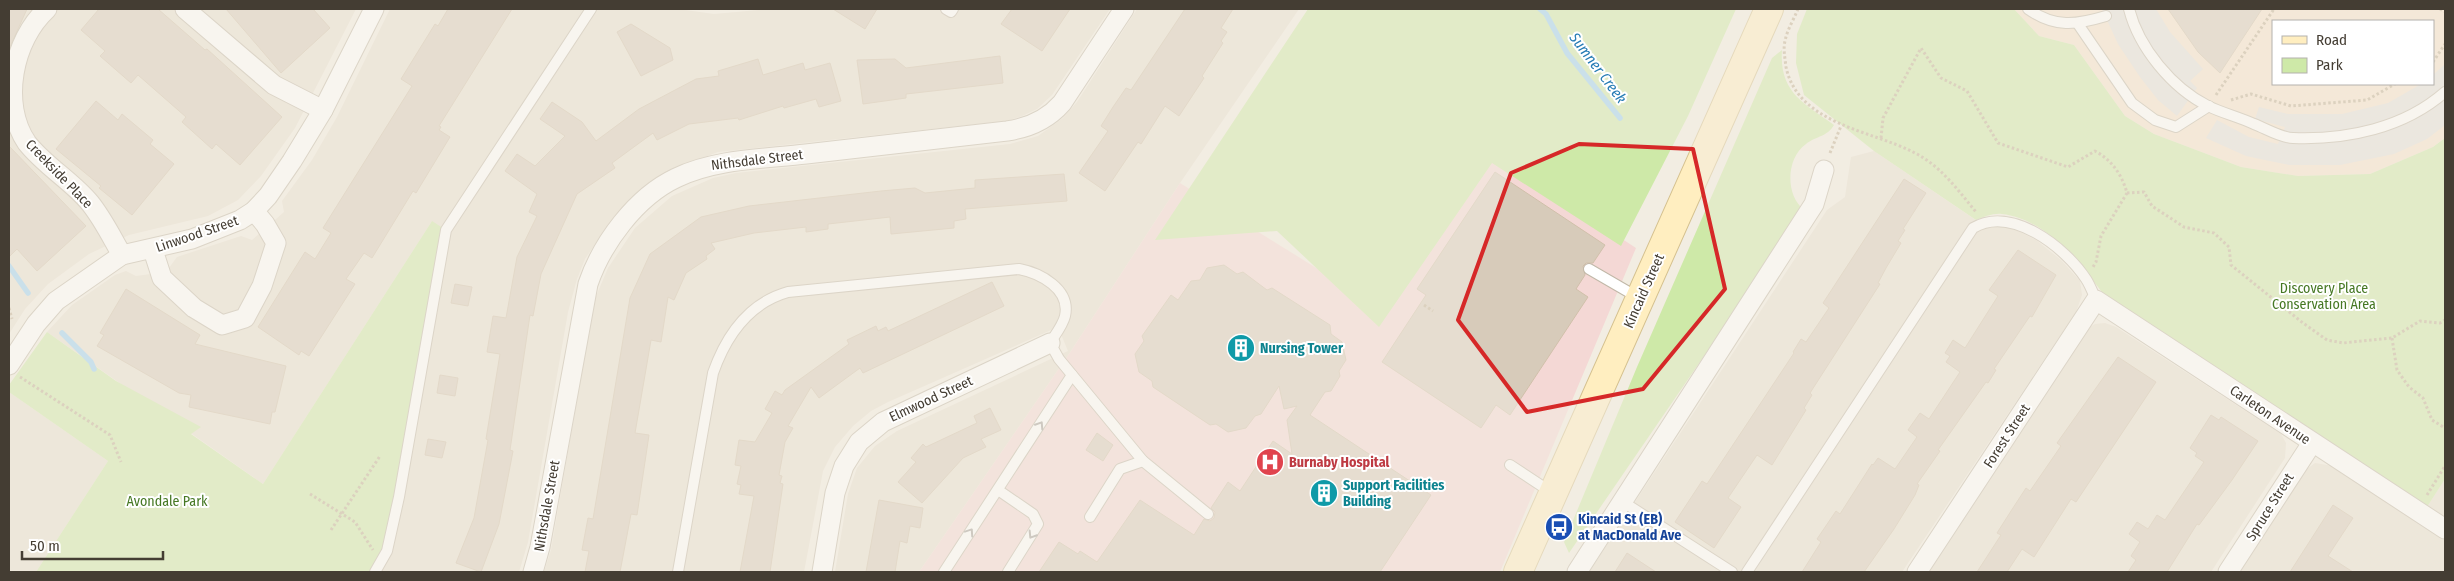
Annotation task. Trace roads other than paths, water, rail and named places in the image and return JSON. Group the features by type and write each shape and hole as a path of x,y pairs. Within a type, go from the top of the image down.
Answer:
{"street":[{"name":"Creekside Place","path":"47,9 23,42 12,70 10,99 15,122 26,143 90,202 122,255"},
{"path":"184,9 274,85 323,110"},
{"name":"Linwood Street","path":"12,370 36,324 56,301 122,255 153,250 192,239 232,224 254,211 268,196 292,161 323,110 374,9"},
{"name":"Nithsdale Street","path":"533,572 540,547 588,284 594,267 606,247 645,200 674,178 721,163 1007,131 1025,127 1053,113 1062,103 1124,9"},
{"name":"Kincaid Street","path":"1518,572 1769,9"},
{"path":"1577,572 1814,204 1824,170"},
{"path":"153,250 162,278 194,308 222,325 245,318 262,286 276,243 265,224 254,211"},
{"name":"Carleton Avenue","path":"2096,300 2445,529"},
{"name":"Forest Street","path":"1917,572 2096,300"},
{"name":"Elmwood Street","path":"822,572 835,493 844,466 859,442 883,422 1050,344"},
{"name":"Spruce Street","path":"2228,572 2312,443"}],"lane":[{"path":"378,568 387,550 398,497 446,230 591,9"},
{"path":"946,9 951,12 954,9"},
{"path":"2028,9 2060,24 2078,24 2106,16"},
{"path":"2128,9 2147,50 2182,91 2209,106 2291,138 2340,136 2392,125 2435,101 2445,92"},
{"path":"2078,24 2132,103 2155,120 2176,127 2209,106"},
{"path":"1747,572 1967,234 1973,228 1984,222 2000,220 2028,229 2058,250 2085,279 2096,300"},
{"path":"678,572 712,374 723,349 742,321 765,301 788,292 1019,269 1031,272 1050,282 1065,302 1064,321 1050,344 1072,375 1143,460 1208,514"},
{"path":"1589,269 1640,299"},
{"path":"944,572 1072,375"},
{"path":"1090,517 1120,469 1143,460"},
{"path":"1510,465 1553,494"},
{"path":"998,490 1033,514 1038,524 1008,572"},
{"path":"1622,502 1732,572"}],"waterway":[{"name":"Sumner Creek","path":"1540,9 1546,14 1567,53 1620,118"},
{"path":"9,266 28,293"},
{"path":"62,333 91,362 94,369"}],"place":[{"name":"Nursing Tower","path":"1241,348"},
{"name":"Burnaby Hospital","path":"1270,462"},
{"name":"Support Facilities Building","path":"1324,493"},
{"name":"Kincaid St (EB) at MacDonald Ave","path":"1559,527"}],"park label":[{"name":"Discovery Place Conservation Area","path":"2324,296"},
{"name":"Avondale Park","path":"167,501"}]}
